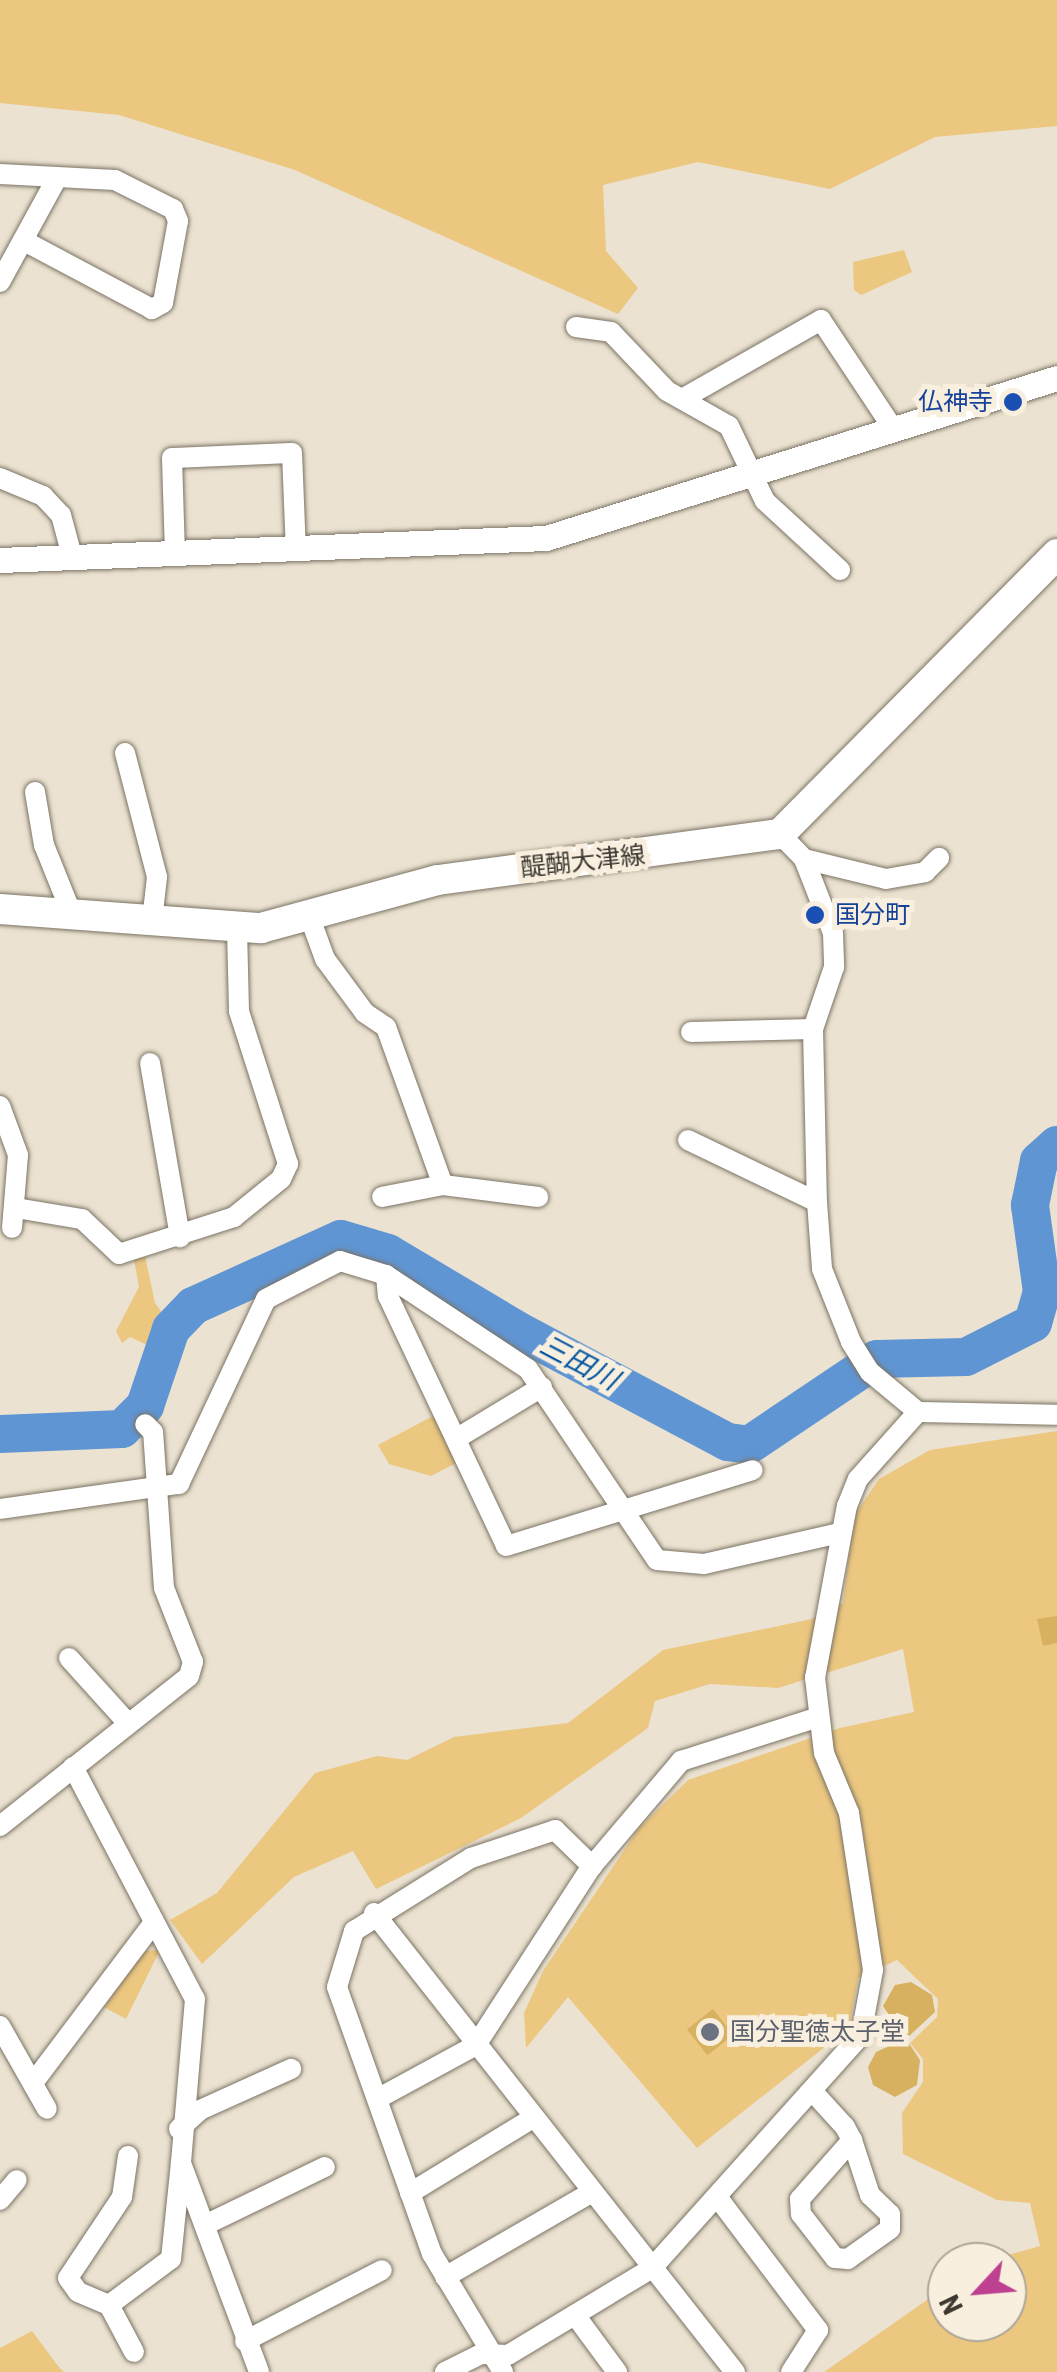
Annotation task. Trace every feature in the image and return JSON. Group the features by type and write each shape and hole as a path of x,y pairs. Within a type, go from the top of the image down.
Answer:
{"main road":[{"path":"780,834 1053,567"},
{"name":"醍醐大津線","path":"0,909 237,928 310,918 438,880 780,834"}],"street":[{"path":"0,174 115,180 173,209 178,221 163,303 152,309 24,241"},
{"path":"0,282 57,178"},
{"path":"682,399 821,320 894,430"},
{"path":"576,326 611,332 682,399 729,426 766,502 840,570"},
{"path":"0,560 546,538 1057,378"},
{"path":"175,554 172,458 292,453 296,550"},
{"path":"0,478 43,496 62,516 72,556"},
{"path":"125,754 158,877 152,921"},
{"path":"35,792 44,845 71,912"},
{"path":"780,834 804,858 833,933 834,968 813,1029 817,1202 822,1269 864,1364 918,1412 1057,1414"},
{"path":"804,858 886,879 925,872 939,858"},
{"path":"310,918 325,959 365,1013 386,1027 443,1185"},
{"path":"0,1106 18,1155 14,1218 82,1219 119,1254 234,1218 288,1164 240,1011 237,928"},
{"path":"691,1032 813,1029"},
{"path":"150,1063 180,1236"},
{"path":"688,1140 817,1202"},
{"path":"382,1198 443,1185 538,1197"},
{"path":"0,1510 159,1491 188,1476 266,1299 340,1261 386,1274 513,1356 542,1387 622,1516 657,1560 679,1566 840,1533"},
{"path":"386,1274 388,1296 459,1437 506,1546 622,1516 753,1470"},
{"path":"459,1437 542,1387"},
{"path":"445,2372 497,2363 652,2268 814,2094 861,2035 873,1970 849,1814 816,1718 815,1678 840,1533 858,1479 918,1412"},
{"path":"0,1826 126,1721 188,1676 193,1662 164,1588 153,1432 145,1424"},
{"path":"70,1658 126,1721"},
{"path":"377,2099 476,2045 592,1866 681,1761 816,1718"},
{"path":"72,1767 153,1924 186,1971 194,1999 179,2129 181,2163 171,2258 109,2305"},
{"path":"497,2363 445,2277 410,2193 336,1987 354,1931 374,1913 534,1832 554,1830 592,1866"},
{"path":"374,1913 735,2372"},
{"path":"33,2083 153,1924"},
{"path":"0,2026 48,2108"},
{"path":"179,2129 200,2110 291,2069"},
{"path":"814,2094 852,2140 890,2229 848,2259 835,2258 801,2214 800,2198 852,2140"},
{"path":"410,2193 534,2118"},
{"path":"128,2156 122,2197 68,2278 78,2292 109,2305 134,2352"},
{"path":"181,2163 244,2341 260,2372"},
{"path":"205,2225 324,2168"},
{"path":"0,2200 18,2180"},
{"path":"445,2277 592,2192"},
{"path":"718,2198 818,2330 791,2372"},
{"path":"244,2341 382,2270"},
{"path":"575,2315 617,2372"}],"shaded area":[{"path":"0,0 1057,0 1057,126 935,137 830,189 698,162 603,185 606,251 638,288 618,314 295,170 119,115 0,103"},
{"path":"904,250 912,272 861,295 854,290 853,262"},
{"path":"145,1256 155,1303 169,1322 149,1346 130,1337 122,1343 116,1331 139,1287 134,1259"},
{"path":"435,1415 458,1462 431,1476 389,1464 378,1445"},
{"path":"1057,1431 1057,2372 824,2372 927,2300 927,2342 1027,2342 1027,2250 1040,2246 1030,2203 997,2200 903,2154 902,2113 923,2082 923,2059 910,2043 937,2017 938,1999 897,1960 858,1978 849,2028 697,2148 568,1997 526,2048 524,2013 543,1971 639,1828 688,1780 840,1728 914,1712 903,1649 778,1688 710,1684 655,1701 648,1728 521,1818 376,1889 353,1851 294,1877 202,1964 170,1920 217,1893 315,1773 377,1756 407,1760 454,1737 568,1723 663,1650 812,1619 843,1603 854,1516 879,1479 930,1450"},
{"path":"160,1950 126,2019 104,2007 143,1951"},
{"path":"32,2331 64,2372 0,2372 0,2348"}],"building":[{"path":"1057,1616 1057,1643 1043,1646 1037,1619"},
{"path":"911,1982 932,1995 935,2012 906,2039 920,2060 917,2085 895,2097 873,2085 868,2067 876,2052 905,2039 883,2006 895,1985"},
{"name":"国分聖徳太子堂","path":"713,2009 733,2035 707,2055 687,2029"}],"waterway":[{"name":"三田川","path":"0,1434 122,1429 145,1406 171,1329 193,1306 341,1239 388,1253 517,1330 728,1442 749,1445 877,1359 966,1357 1033,1323 1042,1292 1030,1205 1039,1161 1057,1145"}],"place":[{"name":"仏神寺","path":"1013,402"},
{"name":"国分町","path":"815,915"},
{"name":"国分聖徳太子堂","path":"710,2032"}]}
